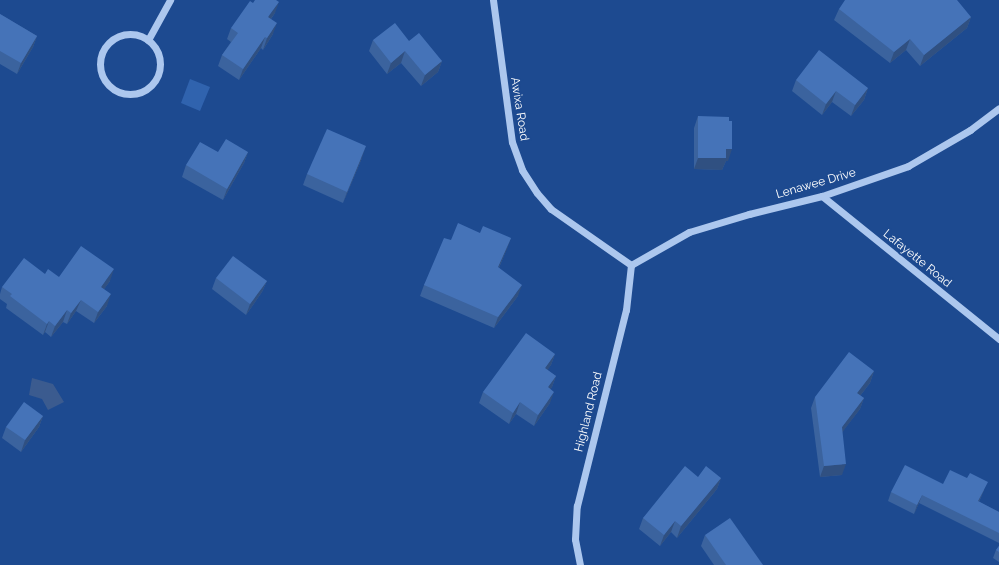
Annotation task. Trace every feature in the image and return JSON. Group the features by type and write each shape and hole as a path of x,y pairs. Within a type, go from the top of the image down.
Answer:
{"street":[{"path":"148,40 170,0"},
{"name":"Awixa Road","path":"493,0 512,142 522,170 537,193 551,209 631,265"},
{"path":"128,34 138,35 148,40 155,48 159,58 160,68 157,78 150,86 136,93 121,93 111,88 104,80 100,71 99,60 103,50 109,42 118,36 128,34"},
{"name":"Lenawee Drive","path":"631,265 689,232 749,214 822,196 908,166 970,130 999,108"},
{"name":"Lafayette Road","path":"822,196 999,339"},
{"name":"Highland Road","path":"580,565 575,539 577,506 626,310 631,265"}],"shaded area":[{"path":"190,79 210,87 200,111 181,103"},
{"path":"32,378 53,384 64,402 48,410 42,399 29,395"}],"building":[{"path":"255,0 276,0 279,2 268,17 277,23 267,38 265,37 243,69 222,55 238,33 231,28 250,1 253,3"},
{"path":"845,0 957,0 971,17 924,55 910,39 894,52 839,9"},
{"path":"0,14 37,36 21,63 0,51"},
{"path":"395,23 409,41 419,33 442,61 425,75 405,51 391,63 373,40"},
{"path":"819,50 868,88 855,105 836,91 826,104 796,80"},
{"path":"698,116 729,117 729,121 732,121 732,149 726,149 726,158 698,158"},
{"path":"327,129 366,146 347,192 307,174"},
{"path":"226,139 248,152 227,189 186,165 200,142 218,152"},
{"path":"458,223 480,233 483,226 511,238 498,267 522,285 498,317 424,285 444,238 451,240"},
{"path":"81,246 114,269 101,287 111,294 98,312 81,300 71,313 67,310 55,326 49,321 47,324 10,296 12,294 2,287 24,258 45,274 48,269 59,277"},
{"path":"233,256 267,281 250,304 216,278"},
{"path":"526,333 555,354 545,368 556,376 548,387 554,392 538,415 520,402 513,413 483,392"},
{"path":"849,352 874,371 857,393 864,398 842,427 846,464 824,466 815,397"},
{"path":"24,402 43,416 25,440 6,427"},
{"path":"905,465 943,484 950,470 967,478 970,473 988,482 978,501 999,512 999,533 922,495 917,505 891,492"},
{"path":"685,466 698,477 706,466 721,478 681,526 675,521 664,535 643,518"},
{"path":"730,518 763,565 726,565 705,535"}]}
